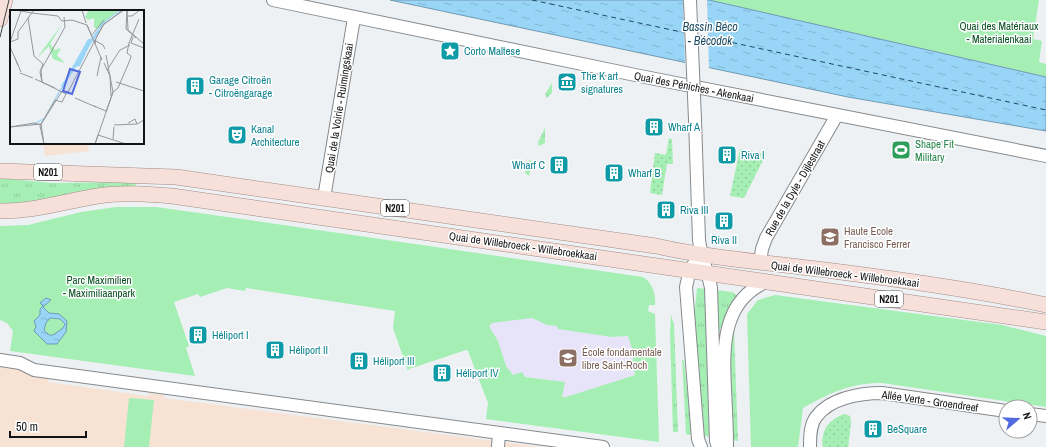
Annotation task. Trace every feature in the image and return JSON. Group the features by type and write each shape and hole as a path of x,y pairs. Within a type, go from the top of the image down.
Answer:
{"main road":[{"path":"0,19 5,0"},
{"name":"Quai de Willebroeck - Willebroekkaai","path":"0,171 176,177 648,244 701,255 833,271 989,293 1046,305"},
{"path":"172,196 176,177"},
{"name":"Quai de Willebroeck - Willebroekkaai","path":"0,211 28,210 99,196 142,194 172,196 1046,322"}],"street":[{"name":"Quai des Péniches - Akenkaai","path":"273,0 354,18 1046,156"},
{"path":"690,0 701,255 708,273 712,298 716,441 718,447"},
{"name":"Quai de la Voirie - Ruimingskaai","path":"324,198 354,18"},
{"name":"Rue de la Dyle - Dijlestraat","path":"760,263 762,249 766,238 837,115"},
{"path":"701,255 690,270 686,287 698,439 701,447"},
{"path":"728,447 724,358 725,335 727,328 742,300 754,287 768,281"},
{"path":"0,360 20,363 34,370 603,447"},
{"name":"Allée Verte - Groendreef","path":"810,447 812,426 816,418 829,406 854,396 882,393 998,410"},
{"path":"498,447 499,433"}],"shaded area":[{"path":"43,144 88,144 89,151 45,156"},
{"name":"École fondamentale libre Saint-Roch","path":"532,318 547,325 557,326 558,329 612,337 628,336 633,352 633,360 631,363 635,375 562,397 565,382 513,375 506,366 498,341 489,326 492,323"},
{"path":"0,367 18,369 35,376 48,378 48,382 148,396 148,393 164,395 164,398 541,447 0,447"}],"green space":[{"name":"Quai des Matériaux - Materialenkaai","path":"709,0 1039,0 1033,39 1042,41 1039,62 1046,64 1046,77"},
{"path":"552,83 552,93 547,98 545,94"},
{"path":"545,128 545,143 539,146 538,142"},
{"path":"669,138 672,139 673,164 667,164 662,195 650,193 655,153 666,155"},
{"path":"740,149 766,154 744,198 730,196"},
{"path":"529,160 532,161 529,176 525,173"},
{"path":"0,178 53,183 134,182 136,185 133,187 21,204 0,203"},
{"name":"Parc Maximilien - Maximiliaanpark","path":"116,207 156,207 643,277 651,285 655,297 655,305 649,305 648,311 655,314 659,442 486,419 488,403 468,351 466,350 409,369 408,371 393,328 395,311 246,288 245,291 227,288 200,297 198,294 174,302 189,346 186,348 195,376 10,351 13,331 7,323 0,320 0,226 28,225 81,212","holes":["532,318 547,325 557,326 558,329 612,337 628,336 633,352 633,360 631,360 635,375 566,397 562,397 565,382 525,377 522,372 513,375 506,366 498,341 489,326 492,323"]},
{"path":"697,288 707,289 712,437 703,436 694,318"},
{"path":"716,290 732,292 738,296 730,308 719,332"},
{"path":"775,295 1002,325 1046,336 1046,407 1038,406 1038,399 998,400 882,383 871,383 850,387 831,393 803,408 798,447 751,447 747,314 758,300"},
{"path":"671,315 674,324 678,432 673,432 670,333"},
{"path":"734,330 738,441 732,440 729,353"},
{"path":"682,360 684,360 692,435 686,434"},
{"path":"129,398 154,400 149,447 124,447"},
{"path":"845,414 850,416 851,421 848,447 823,447 822,441 827,426 835,419"},
{"path":"845,414 850,417 843,427 840,424 837,428 841,431 836,439 823,437 825,429 830,422"},
{"path":"851,419 849,440 838,439"},
{"path":"822,439 835,440 830,447 823,447"},
{"path":"837,440 849,442 848,447 832,447"}],"water":[{"name":"Bassin Béco - Bécodok","path":"390,0 709,0 1046,77 1046,131 848,97"},
{"path":"46,298 51,300 43,307 49,313 59,314 67,321 66,332 57,344 47,344 34,331 36,326 34,321 40,315 40,309 43,306 40,303","holes":["50,318 60,319 65,324 63,328 53,335 49,335 44,330 46,323"]}],"pier":[{"path":"683,0 707,0 709,70 685,65"}],"ferry route":[{"path":"532,0 686,33"},
{"path":"697,35 1046,110"}],"tram line":[{"path":"0,37 9,0"}],"place":[{"name":"Corto Maltese","path":"450,51"},
{"name":"The K art signatures","path":"567,82"},
{"name":"Garage Citroën - Citroëngarage","path":"195,86"},
{"name":"Wharf A","path":"654,127"},
{"name":"Kanal Architecture","path":"237,135"},
{"name":"Shape Fit Military","path":"901,150"},
{"name":"Riva I","path":"727,155"},
{"name":"Wharf C","path":"559,165"},
{"name":"Wharf B","path":"614,173"},
{"name":"Riva III","path":"666,210"},
{"name":"Riva II","path":"724,221"},
{"name":"Haute Ecole Francisco Ferrer","path":"830,237"},
{"name":"Héliport I","path":"198,335"},
{"name":"Héliport II","path":"275,350"},
{"name":"École fondamentale libre Saint-Roch","path":"568,358"},
{"name":"Héliport III","path":"359,361"},
{"name":"Héliport IV","path":"442,373"},
{"name":"BeSquare","path":"873,429"}]}
